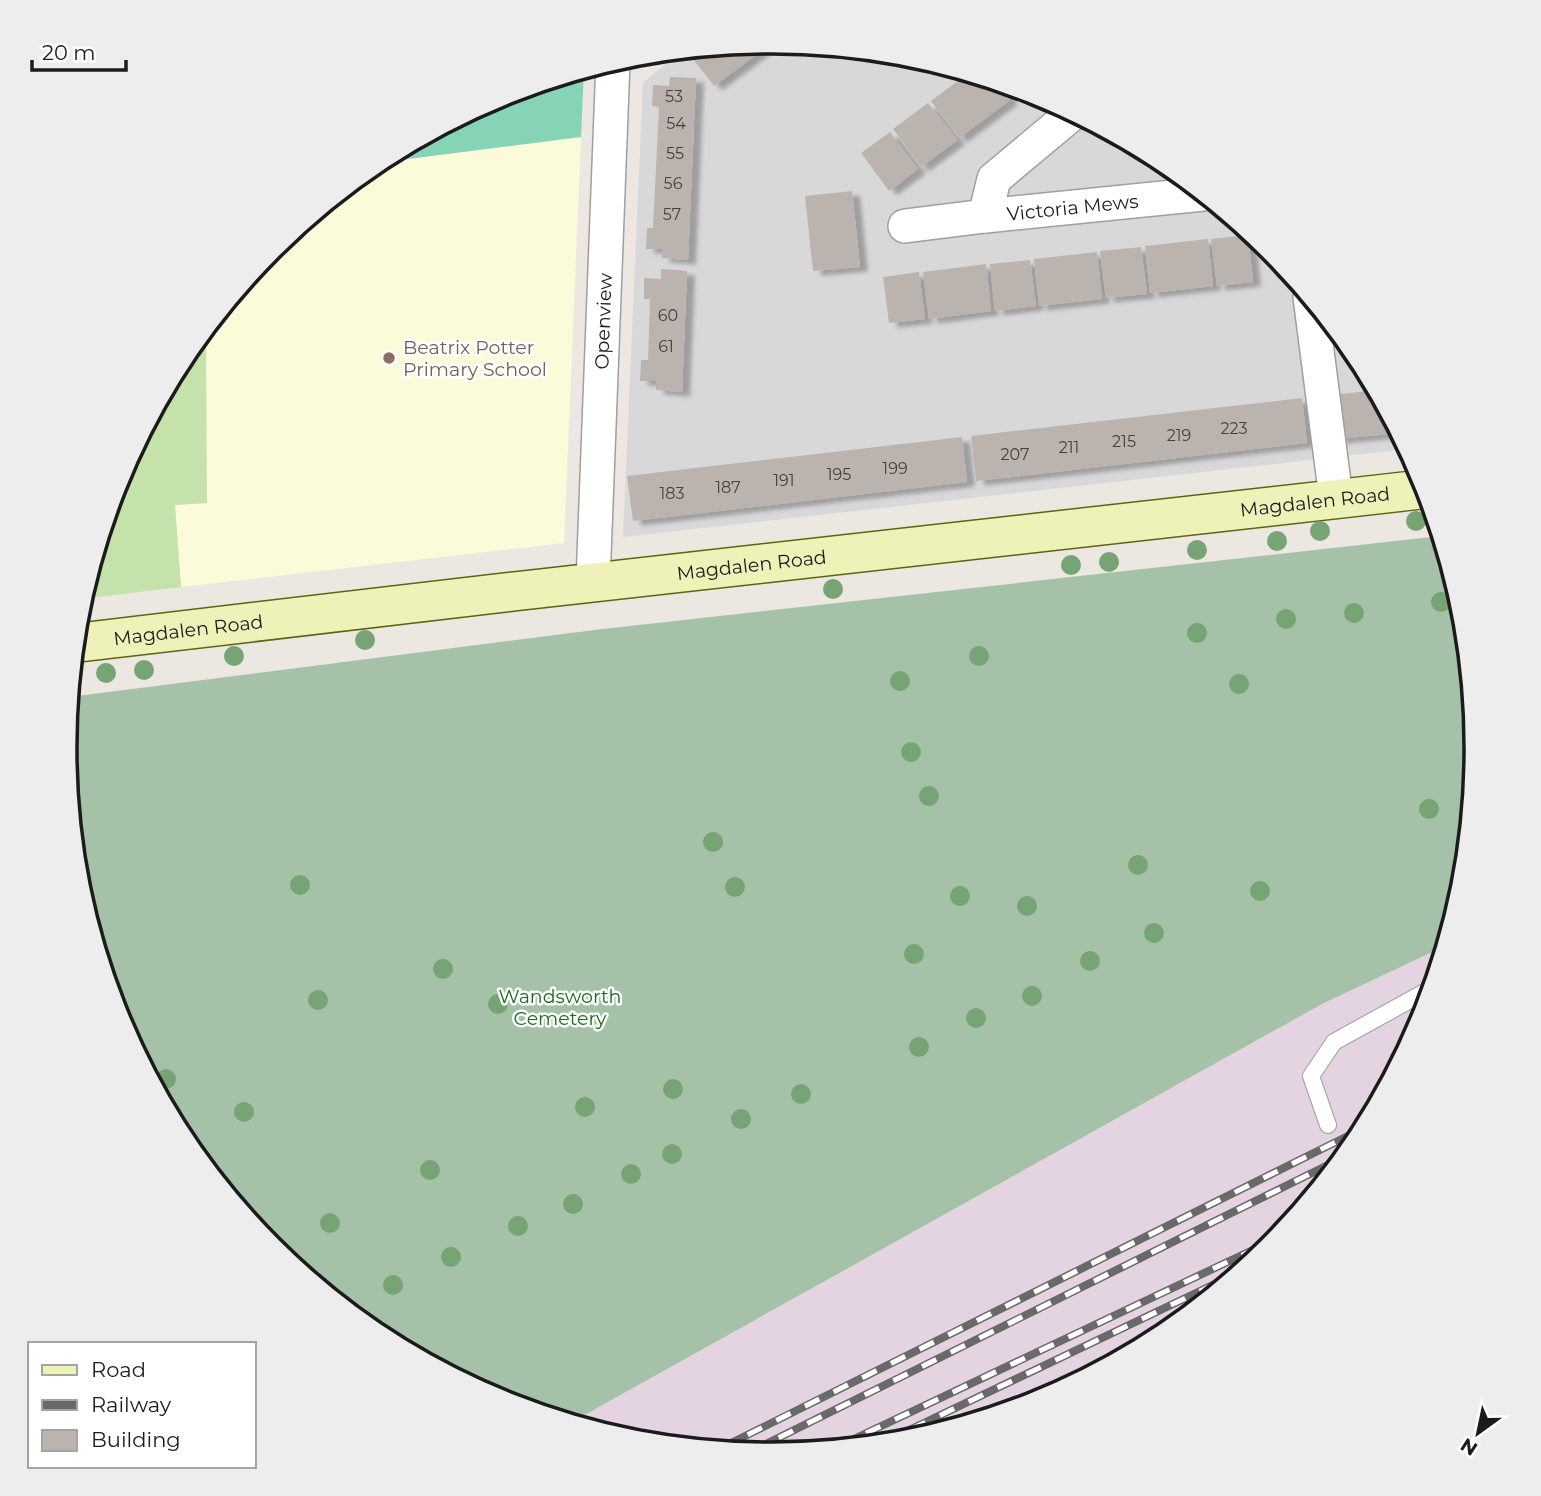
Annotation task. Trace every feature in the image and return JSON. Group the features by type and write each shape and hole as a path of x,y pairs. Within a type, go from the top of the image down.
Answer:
{"street":[{"name":"Openview","path":"593,582 614,73"},
{"name":"Victoria Mews","path":"985,216 994,179 1064,120"},
{"name":"Victoria Mews","path":"905,226 1189,195"},
{"path":"1312,315 1336,498"},
{"name":"Magdalen Road","path":"85,642 1414,490"}],"lane":[{"path":"1328,1125 1311,1076 1334,1042 1417,996"}],"shaded area":[{"path":"770,54 861,60 950,78 993,91 1077,126 1156,171 1228,226 1261,257 1321,326 1371,401 1397,450 623,537 643,82 669,62 680,60"},
{"name":"Beatrix Potter Primary School","path":"581,137 564,543 181,587 175,505 206,503 206,346 280,257 348,198 404,159"},
{"path":"1433,951 1393,1055 1371,1095 1321,1170 1261,1239 1228,1270 1156,1325 1117,1349 1036,1389 993,1405 950,1418 861,1436 770,1442 725,1440 680,1436 583,1416 1322,1004"}],"green space":[{"path":"584,80 581,137 404,159 505,107"},
{"path":"206,346 207,503 175,505 181,587 93,598 114,525 148,441"},
{"name":"Wandsworth Cemetery","path":"1431,537 1441,568 1458,657 1464,748 1458,839 1451,883 1433,951 1322,1004 583,1416 505,1389 424,1349 385,1325 313,1270 280,1239 220,1170 170,1095 148,1055 130,1013 100,928 90,883 78,793 79,696 594,630"}],"building":[{"path":"756,55 714,86 693,59 725,56"},
{"path":"670,77 696,78 688,260 662,258 662,249 646,249 647,228 653,228 659,107 652,106 653,85 669,86"},
{"path":"958,81 1007,96 1010,100 959,138 931,101"},
{"path":"928,103 957,140 921,167 893,129"},
{"path":"890,132 918,169 889,191 861,153"},
{"path":"852,191 860,267 813,271 805,196"},
{"path":"1239,236 1249,246 1253,282 1217,286 1211,239"},
{"path":"1208,239 1213,286 1150,293 1145,246"},
{"path":"1141,247 1147,294 1106,298 1100,251"},
{"path":"1097,252 1102,299 1039,306 1034,259"},
{"path":"1030,260 1036,306 995,311 990,264"},
{"path":"986,264 991,311 929,319 923,272"},
{"path":"661,269 687,271 682,392 656,390 656,381 640,381 641,360 648,360 650,299 644,299 644,278 661,279"},
{"path":"919,272 925,319 889,323 883,277"},
{"path":"1365,391 1389,434 1337,439 1333,395"},
{"path":"1302,398 1307,443 976,481 971,436"},
{"path":"962,437 967,482 633,521 627,476"}],"railway":[{"path":"736,1440 1343,1138"},
{"path":"770,1442 1323,1168"},
{"path":"860,1436 1246,1253"},
{"path":"920,1425 1204,1289"}],"place":[{"name":"Beatrix Potter Primary School","path":"389,358"}]}
